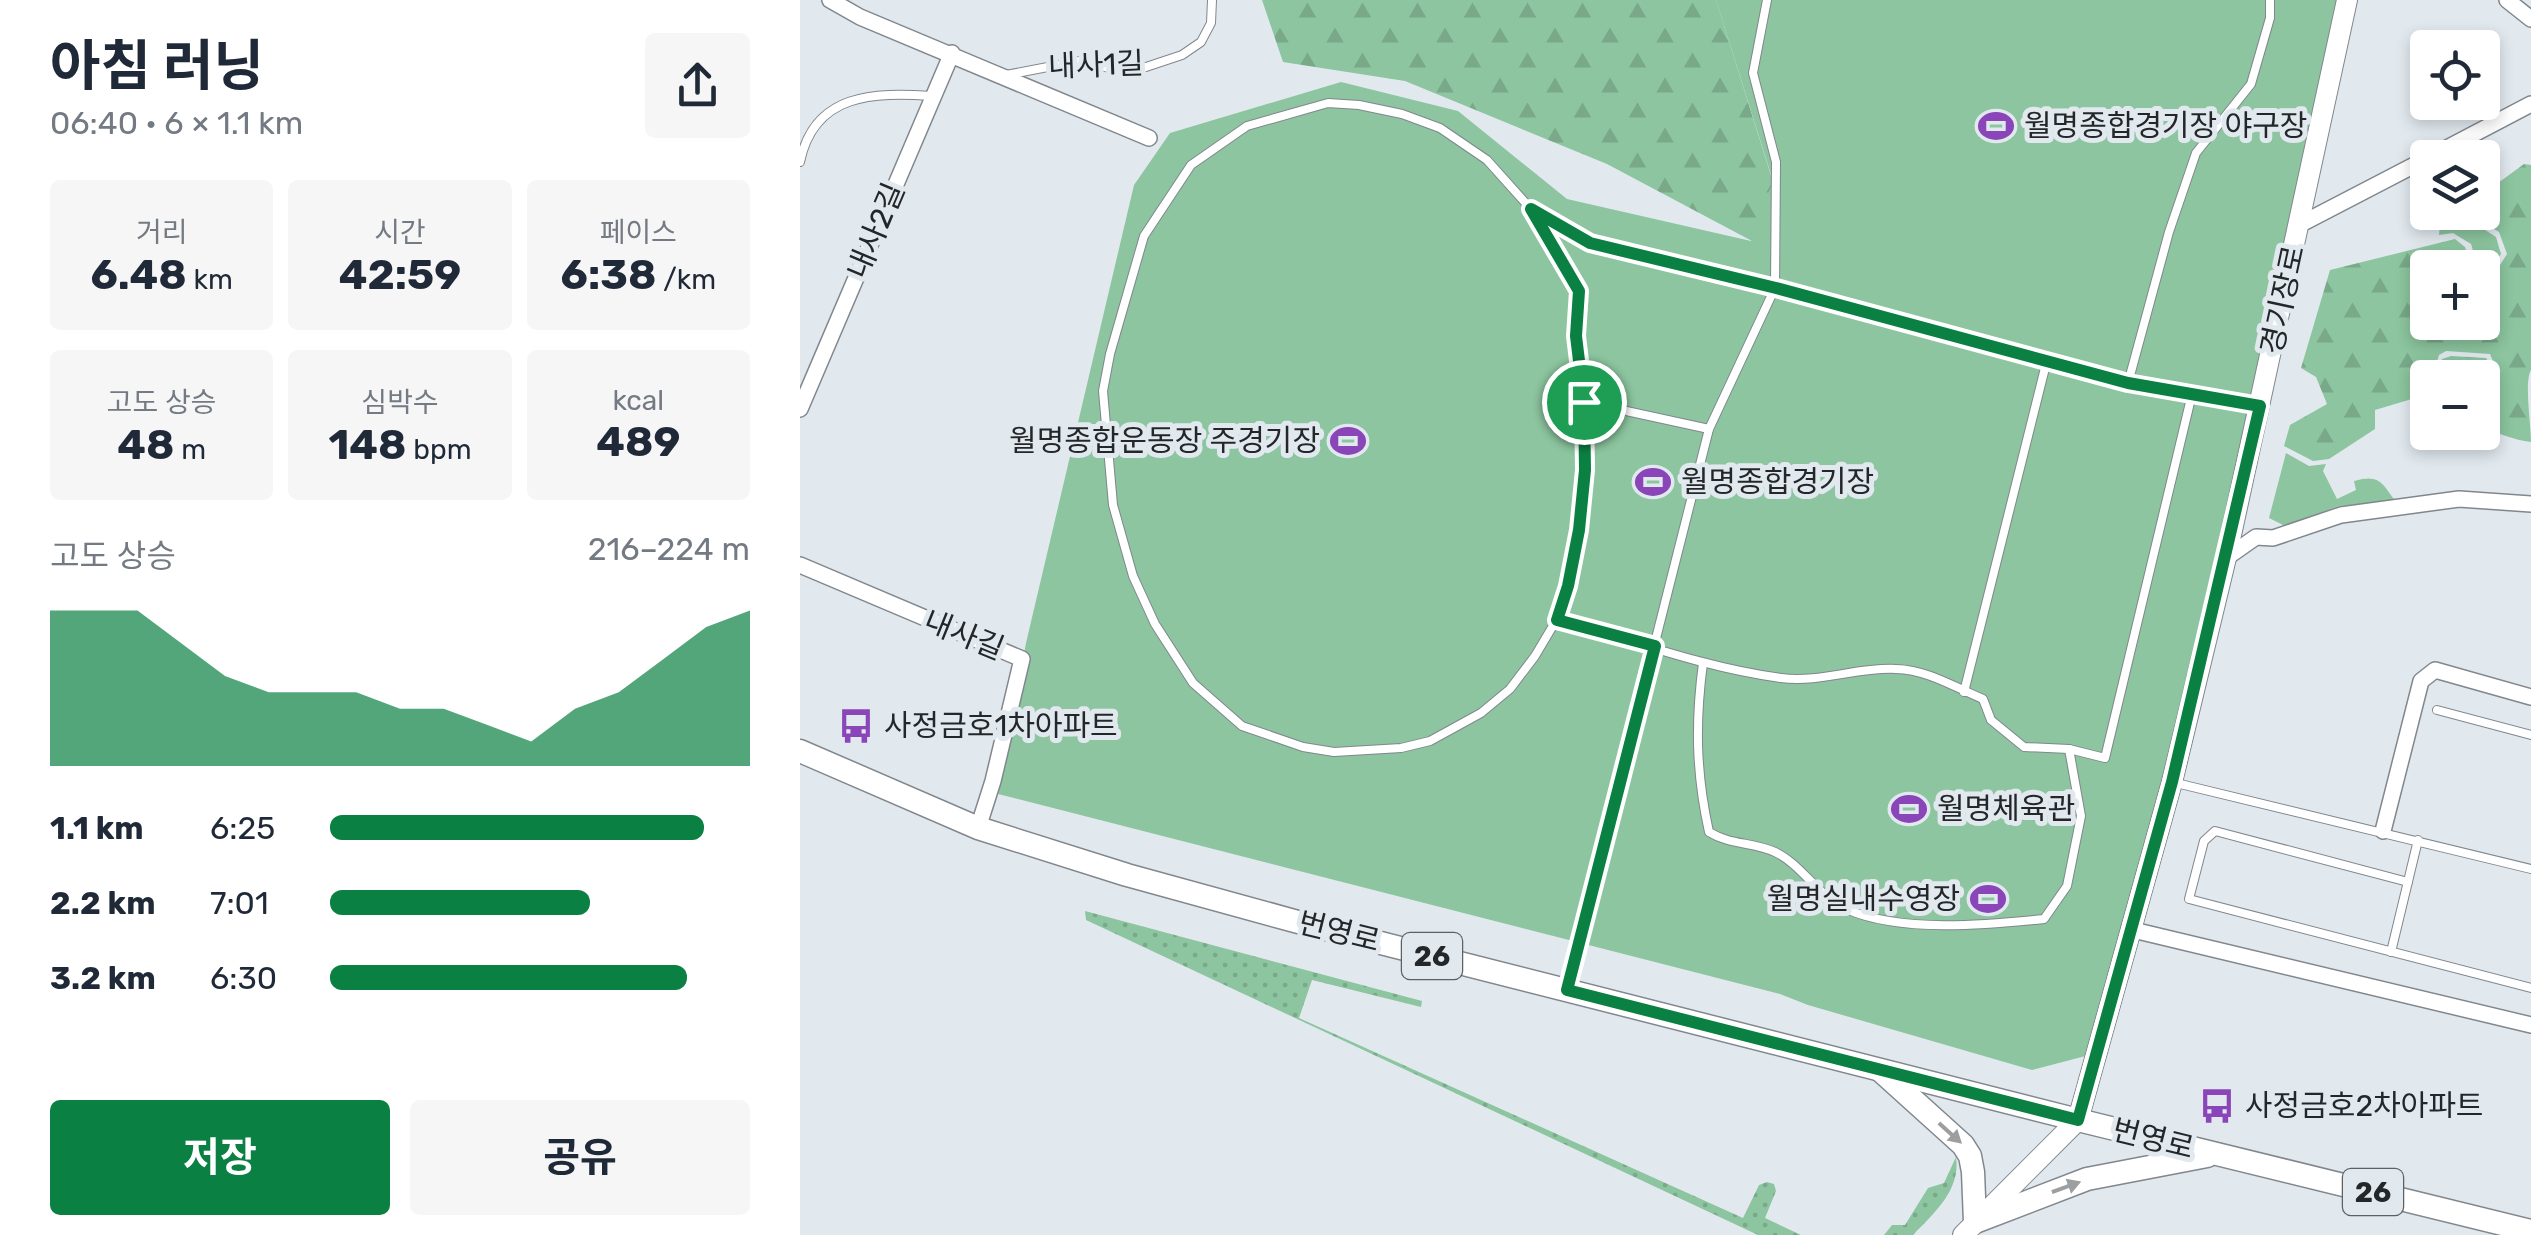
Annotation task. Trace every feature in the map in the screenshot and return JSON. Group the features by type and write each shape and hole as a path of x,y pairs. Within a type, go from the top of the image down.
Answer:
{"main road":[{"name":"번영로","path":"800,751 978,828 1203,896 2078,1120 2531,1230"},
{"path":"1878,1068 1963,1145 1970,1156 1969,1229 2087,1179 2216,1154"}],"street":[{"name":"내사1길","path":"830,0 1150,138"},
{"name":"경기장로","path":"2078,1120 2172,782 2226,558 2346,0"},
{"path":"2507,0 2531,19"},
{"name":"내사2길","path":"800,408 952,54"},
{"path":"2462,140 2531,104"},
{"path":"2299,225 2410,167"},
{"path":"2226,558 2256,537 2273,538 2341,514 2458,499 2531,504"},
{"name":"내사길","path":"800,564 1022,658 978,828"},
{"path":"2383,832 2420,681 2434,670 2531,697"},
{"path":"2129,929 2531,1025"},
{"path":"1969,1229 2078,1120"}],"lane":[{"name":"내사1길","path":"1002,76 1079,60 1122,71 1146,68 1202,42 1211,23 1212,0"},
{"path":"1567,990 1709,430 1776,288 1776,162 1753,72 1766,0"},
{"path":"2128,383 2169,232 2196,153 2251,84 2270,18 2270,0"},
{"path":"800,162 810,132 837,105 891,93 932,96"},
{"path":"1328,103 1358,105 1402,114 1440,128 1487,160 1531,209 1579,291 1576,336 1584,402 1585,470 1579,530 1557,620 1510,689 1481,713 1430,741 1401,748 1334,752 1272,738 1242,726 1194,683 1132,576 1112,505 1103,391 1110,354 1144,236 1191,166 1248,126 1328,103"},
{"path":"1531,209 1590,243 1776,288 2128,383 2260,406"},
{"path":"1964,692 2047,360"},
{"path":"1557,620 1655,646 1702,664 1810,681 1899,668 1937,677 1983,700 1990,720 2024,747 2069,749 2105,758 2192,394"},
{"path":"1584,402 1709,430"},
{"path":"1702,664 1696,719 1700,789 1709,832 1737,844 1778,852 1844,909 1935,925 2044,920 2068,886 2081,816 2069,749"},
{"path":"2437,710 2531,735"},
{"path":"2172,782 2531,869"},
{"path":"2408,882 2215,831 2204,841 2189,900 2531,988"},
{"path":"2391,952 2418,840"}],"green space":[{"path":"1262,0 1716,0 1773,182 1752,241 1607,164 1405,81 1283,62"},
{"name":"월명종합경기장","path":"1716,0 2347,0 2299,225 2097,1053 2032,1070 1780,994 998,794 1026,643 1134,185 1170,133 1341,82 1458,111 1567,199 1751,241 1773,181"},
{"path":"2524,164 2531,165 2531,442 2500,434 2500,360 2492,360 2490,354 2446,351 2438,360 2410,360 2410,400 2375,410 2375,429 2329,459 2313,461 2284,446 2290,425 2327,404 2316,377 2301,368 2330,270 2410,250 2410,340 2500,340 2500,265 2507,254 2496,230 2500,230 2500,182"},
{"path":"2439,230 2485,230 2496,237 2500,250 2473,250 2471,244 2453,233 2439,235"},
{"path":"2455,239 2466,250 2411,250"},
{"path":"2451,356 2487,360 2442,360"},
{"path":"2286,453 2309,466 2326,464 2323,471 2337,499 2356,490 2354,481 2375,479 2396,502 2339,506 2285,526 2269,518"},
{"path":"1085,911 1422,1001 1421,1007 1312,980 1299,1018 1743,1218 1759,1185 1774,1184 1776,1191 1765,1218 1801,1235 1758,1235 1086,920"},
{"path":"1956,1157 1950,1190 1929,1218 1913,1235 1884,1235 1892,1225 1905,1225 1928,1188 1944,1183"}],"place":[{"name":"월명종합경기장 야구장","path":"1996,126"},
{"name":"월명종합운동장 주경기장","path":"1348,441"},
{"name":"월명종합경기장","path":"1653,482"},
{"name":"사정금호1차아파트","path":"856,726"},
{"name":"월명체육관","path":"1909,809"},
{"name":"월명실내수영장","path":"1988,899"},
{"name":"사정금호2차아파트","path":"2217,1106"}],"route":[{"path":"1531,209 1590,243 1776,288 2128,383 2260,406 2172,782 2078,1120 1567,990 1655,646 1557,620 1579,530 1585,470 1584,402 1576,336 1579,291 1531,209"}]}
